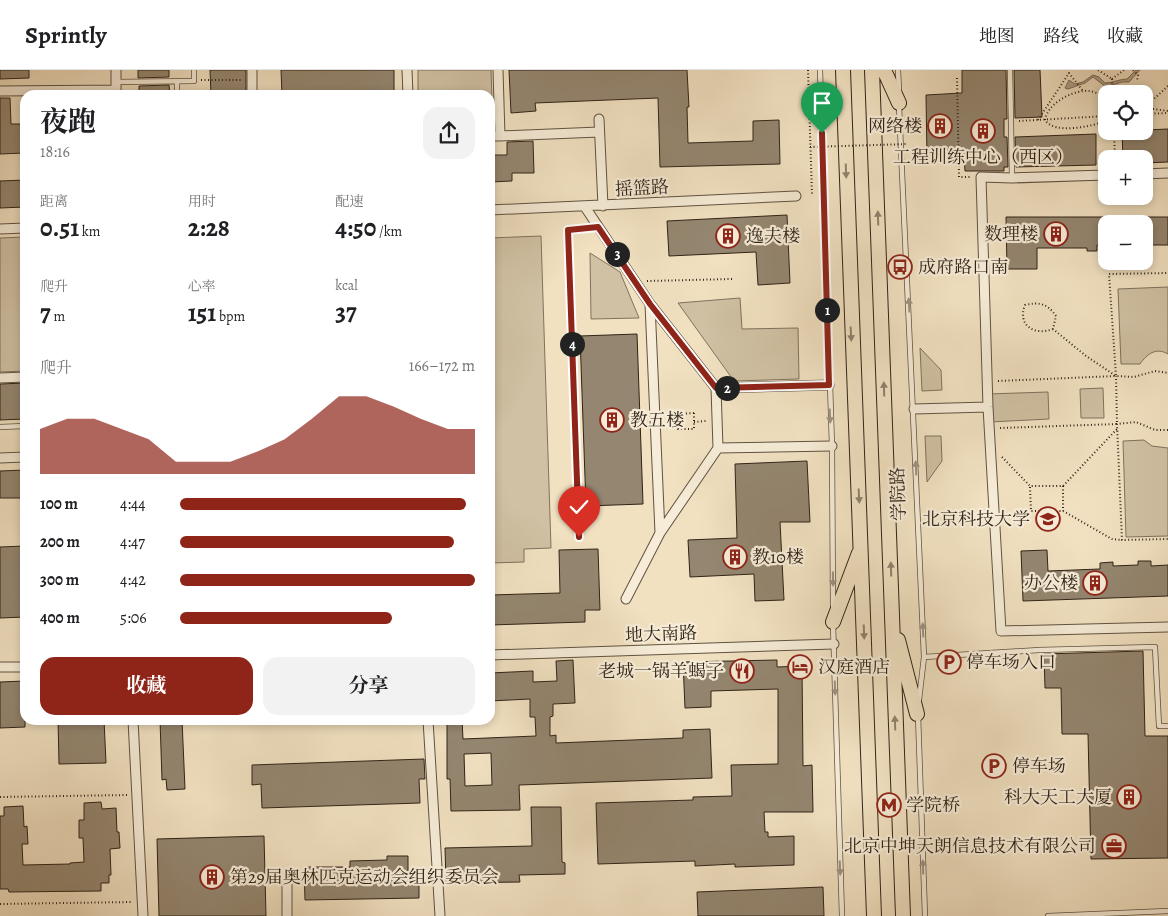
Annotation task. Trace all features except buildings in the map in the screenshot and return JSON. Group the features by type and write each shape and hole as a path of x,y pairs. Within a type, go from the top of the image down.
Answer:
{"main road":[{"path":"843,70 874,916"},
{"name":"学院路","path":"872,70 896,772 903,916"},
{"path":"884,70 899,103"},
{"path":"833,622 861,548"},
{"path":"892,618 918,714"}],"street":[{"path":"58,90 116,89 116,70"},
{"path":"407,70 408,90"},
{"path":"498,70 500,136"},
{"path":"252,75 252,90"},
{"path":"0,91 20,91"},
{"path":"599,119 603,206"},
{"path":"495,136 599,132"},
{"path":"1153,174 1168,173"},
{"path":"1098,175 981,177 988,407 1001,631 1168,627"},
{"name":"摇篮路","path":"495,210 796,196"},
{"path":"585,207 650,304 716,388 718,448 660,533 626,599"},
{"path":"0,229 20,228"},
{"path":"650,304 660,533"},
{"path":"0,378 20,377"},
{"path":"716,388 829,385"},
{"path":"914,409 988,407"},
{"path":"718,448 832,446"},
{"path":"0,458 20,457"},
{"name":"地大南路","path":"495,655 834,644"},
{"path":"0,667 20,667"},
{"path":"133,725 142,916"},
{"path":"428,725 440,916"},
{"path":"287,883 287,916"}],"lane":[{"path":"116,89 194,80 194,70"},
{"path":"820,70 832,446 833,622 842,916"},
{"name":"学院路","path":"898,70 924,657 918,714 925,916"},
{"path":"1010,70 1012,178"},
{"path":"177,81 177,90"},
{"path":"0,427 20,426"},
{"path":"924,657 1039,650 1155,647 1159,726 1168,726"},
{"path":"1048,916 1168,911"}],"path":[{"path":"808,70 812,195"},
{"path":"1098,70 1112,79"},
{"path":"1112,79 1124,70"},
{"path":"1133,70 1138,75 1137,81"},
{"path":"1038,120 1069,71 1082,91"},
{"path":"194,80 252,75"},
{"path":"958,78 960,178 981,177"},
{"path":"1112,79 1112,85"},
{"path":"1153,100 1168,86"},
{"path":"1045,120 1052,107 1062,99 1082,91 1098,94"},
{"path":"1153,110 1168,112"},
{"path":"1153,113 1168,112"},
{"path":"1011,122 1098,117"},
{"path":"1045,120 1047,124 1068,128 1090,127 1098,124"},
{"path":"810,146 908,144"},
{"path":"579,537 568,230 598,227"},
{"path":"1122,540 1116,376 1109,274 1168,272"},
{"path":"635,281 732,278"},
{"path":"1044,304 1051,308 1056,316 1053,329 1050,331 1029,328 1023,323 1022,313 1025,305 1044,304"},
{"path":"1053,329 1086,356 1116,376"},
{"path":"988,381 1134,377 1155,371 1168,373"},
{"path":"694,413 694,422 694,429 678,430 677,414 694,413"},
{"path":"694,422 717,421"},
{"path":"990,428 1136,422 1155,430 1168,430"},
{"path":"1063,511 1063,486 1117,428"},
{"path":"991,444 1007,464 1030,486 1063,486"},
{"path":"1030,486 1031,511 1063,511 1112,539 1168,538"},
{"path":"0,797 137,794"},
{"path":"0,904 135,902"}],"shaded area":[{"path":"418,70 491,70 492,90 418,90"},
{"path":"1136,70 1140,70 1129,82 1103,85 1093,77 1085,83 1068,89 1065,88 1069,80 1075,84 1083,82 1093,75 1099,77 1105,83 1127,79"},
{"path":"541,236 551,548 524,549 524,562 495,563 495,238"},
{"path":"20,237 20,371 0,372 0,238"},
{"path":"590,253 620,272 639,318 591,319"},
{"path":"1168,287 1168,354 1156,351 1146,357 1140,364 1121,364 1118,289"},
{"path":"740,298 742,329 798,328 799,379 734,381 678,303"},
{"path":"920,348 941,370 942,390 922,391"},
{"path":"1103,388 1104,418 1081,418 1080,389"},
{"path":"1048,392 1049,419 990,422 988,394"},
{"path":"925,436 941,436 942,461 927,482"},
{"path":"1144,440 1152,446 1168,448 1168,536 1126,537 1123,441"}],"place":[{"name":"网络楼","path":"940,126"},
{"name":"工程训练中心（西区）","path":"983,131"},
{"name":"数理楼","path":"1056,234"},
{"name":"逸夫楼","path":"728,236"},
{"name":"成府路口南","path":"900,267"},
{"name":"教五楼","path":"612,420"},
{"name":"北京科技大学","path":"1048,519"},
{"name":"教10楼","path":"735,557"},
{"name":"办公楼","path":"1095,583"},
{"name":"停车场入口","path":"949,662"},
{"name":"汉庭酒店","path":"800,667"},
{"name":"老城一锅羊蝎子","path":"742,671"},
{"name":"停车场","path":"994,766"},
{"name":"科大天工大厦","path":"1129,797"},
{"name":"学院桥","path":"889,805"},
{"name":"北京中坤天朗信息技术有限公司","path":"1114,846"},
{"name":"第29届奥林匹克运动会组织委员会","path":"212,877"}],"route":[{"path":"579,537 568,230 598,227 650,304 716,388 829,385 822,133"}]}
